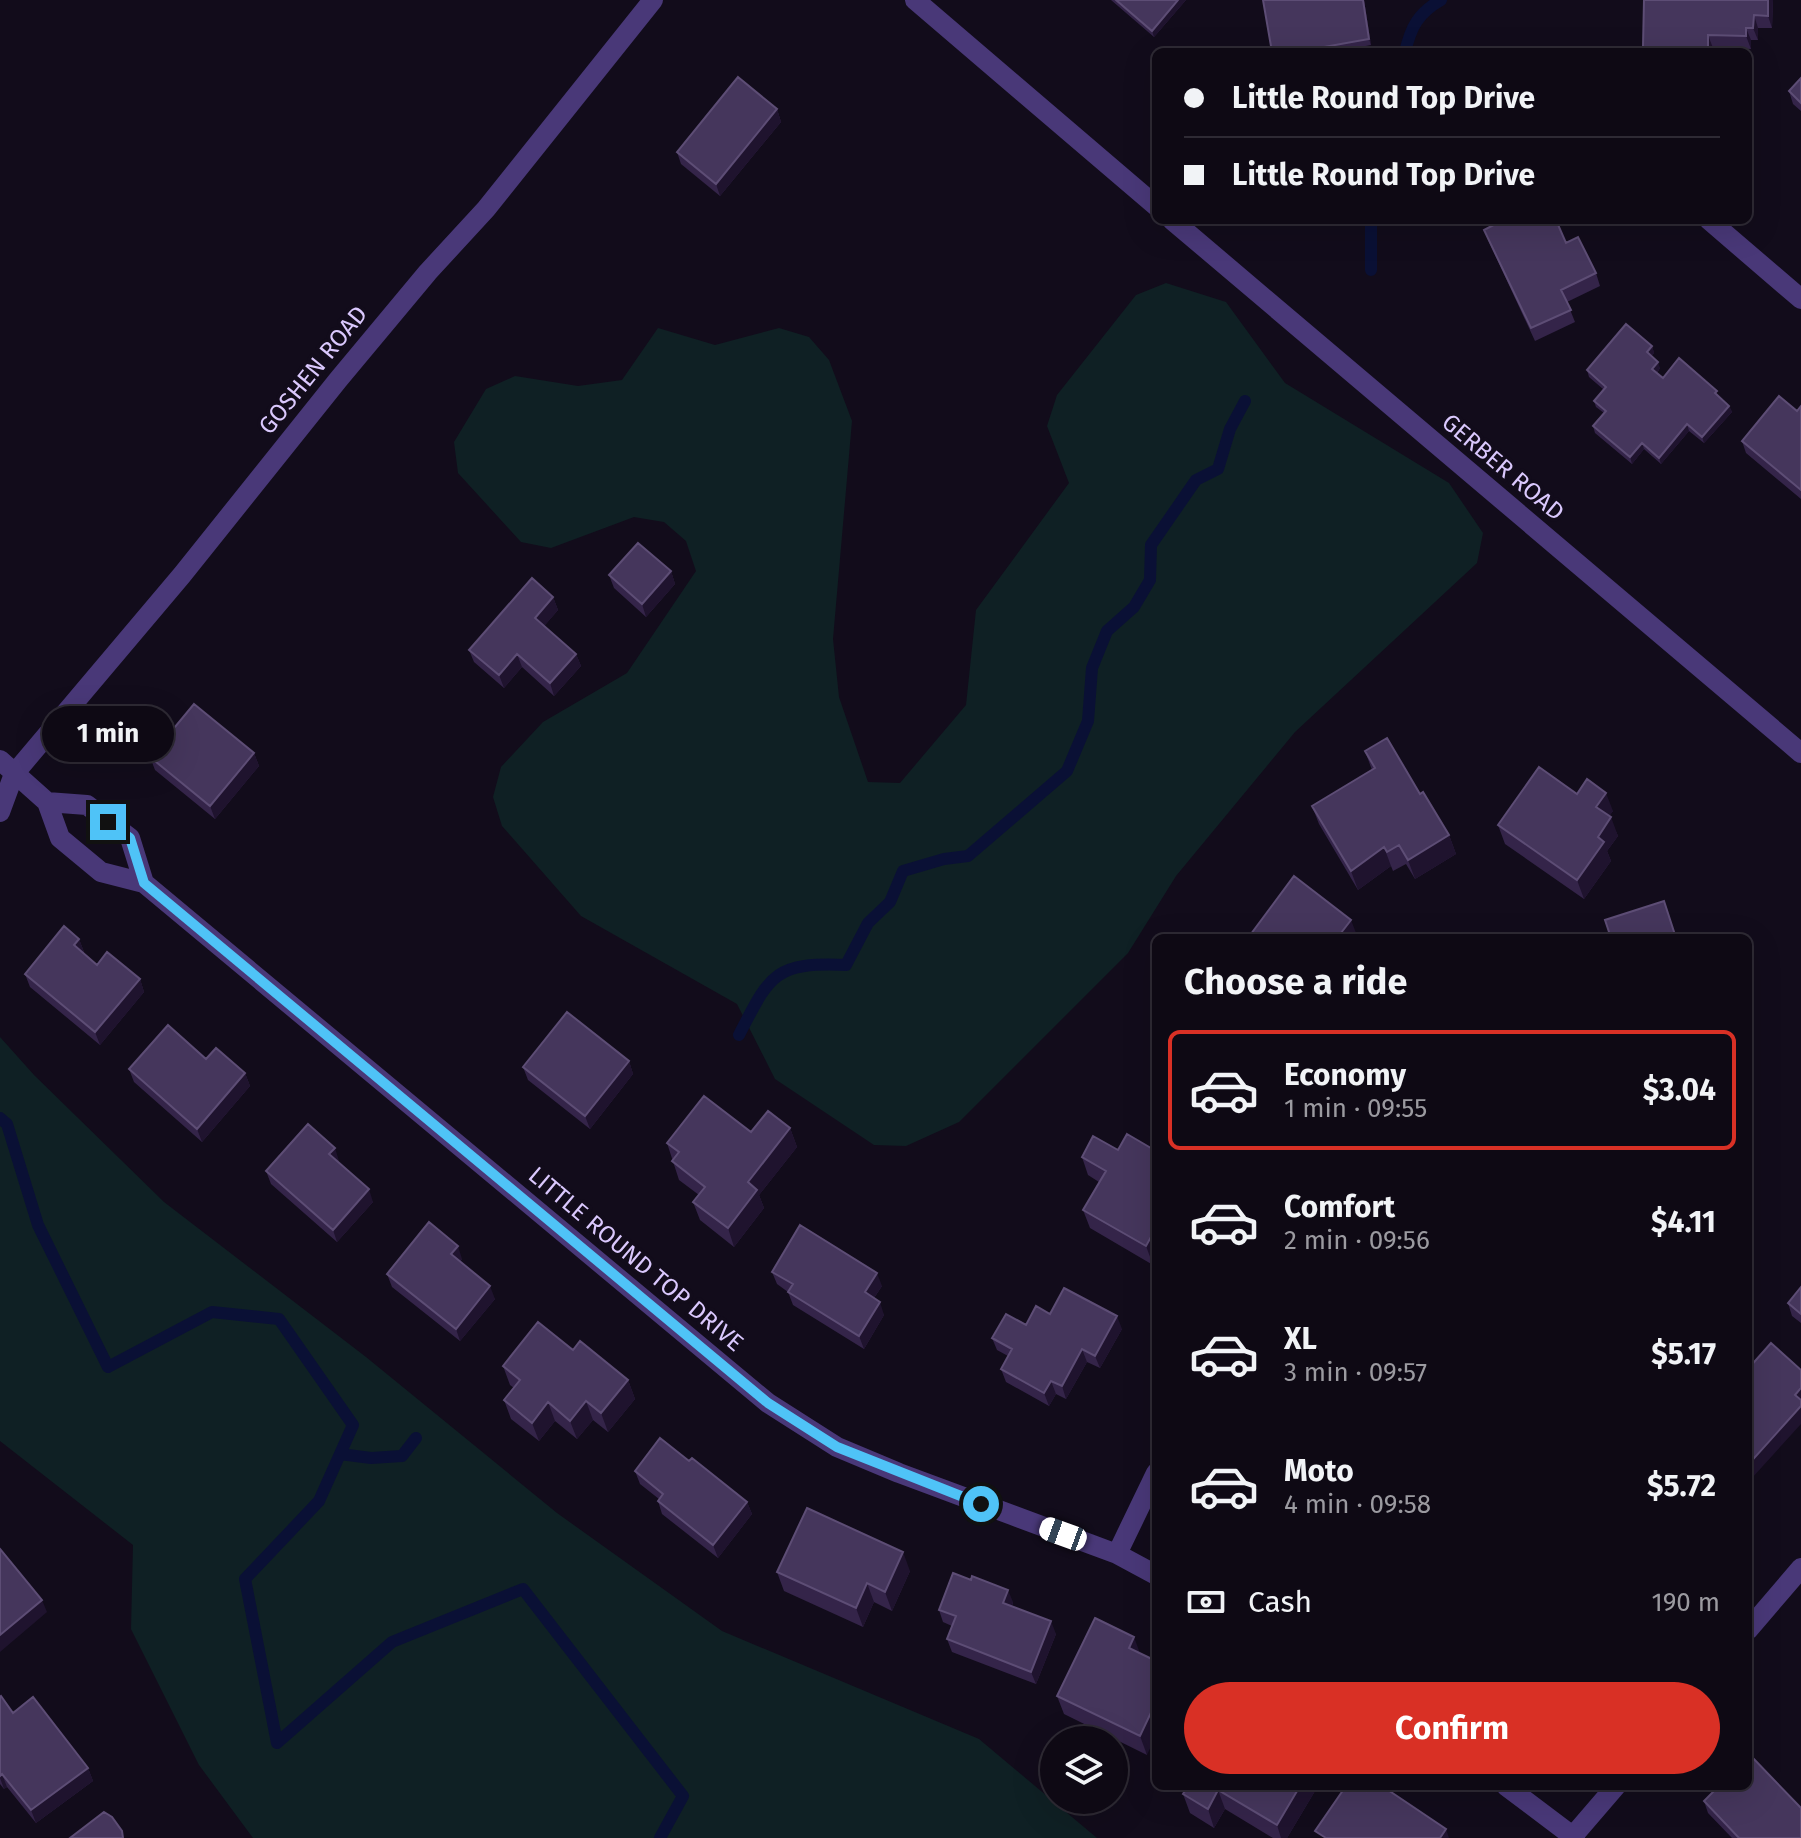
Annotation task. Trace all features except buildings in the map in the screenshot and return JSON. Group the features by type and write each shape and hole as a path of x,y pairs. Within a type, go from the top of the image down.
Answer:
{"street":[{"name":"GOSHEN ROAD","path":"0,812 5,771 182,575 348,368 428,272 486,209 653,0"},
{"path":"915,0 1152,203"},
{"name":"GERBER ROAD","path":"1177,224 1801,753"},
{"path":"1714,224 1801,299"},
{"name":"LITTLE ROUND TOP DRIVE","path":"5,771 47,802 60,838 101,872 144,883 768,1403 837,1447 1117,1554 1152,1573"},
{"path":"47,802 87,805 130,838 144,883"},
{"path":"1117,1554 1152,1481"},
{"path":"1752,1625 1801,1568"},
{"path":"1511,1790 1574,1837 1613,1790"}],"shaded area":[{"path":"1166,283 1226,302 1285,383 1449,483 1483,533 1477,563 1295,732 1176,876 1128,953 959,1122 906,1146 874,1145 775,1079 737,1004 581,916 502,826 493,797 501,767 543,722 627,673 696,571 686,541 664,522 634,517 551,548 521,542 458,473 454,442 486,389 515,376 578,386 622,380 658,328 715,345 779,328 809,337 829,360 852,421 833,639 839,697 868,782 900,783 966,705 976,610 1069,483 1047,426 1057,395 1136,295"},
{"path":"0,1037 34,1075 164,1202 366,1357 557,1513 722,1631 979,1739 1040,1790 1040,1814 1068,1814 1097,1838 253,1838 199,1765 131,1629 133,1545 0,1441"}],"waterway":[{"path":"1406,48 1417,22 1441,0"},
{"path":"1371,224 1371,270"},
{"path":"739,1035 759,998 777,976 803,966 846,965 868,923 890,902 903,871 944,859 968,856 1067,771 1088,721 1092,668 1107,631 1134,607 1150,580 1151,545 1196,480 1218,469 1230,429 1245,401"},
{"path":"0,1118 7,1124 38,1225 108,1367 212,1312 279,1319 353,1425 319,1501 245,1579 277,1743 392,1642 523,1589 683,1796 660,1838"},
{"path":"340,1454 371,1458 402,1456 416,1438"}],"route":[{"path":"108,822 130,838 144,883 768,1403 837,1447 981,1504"}]}
